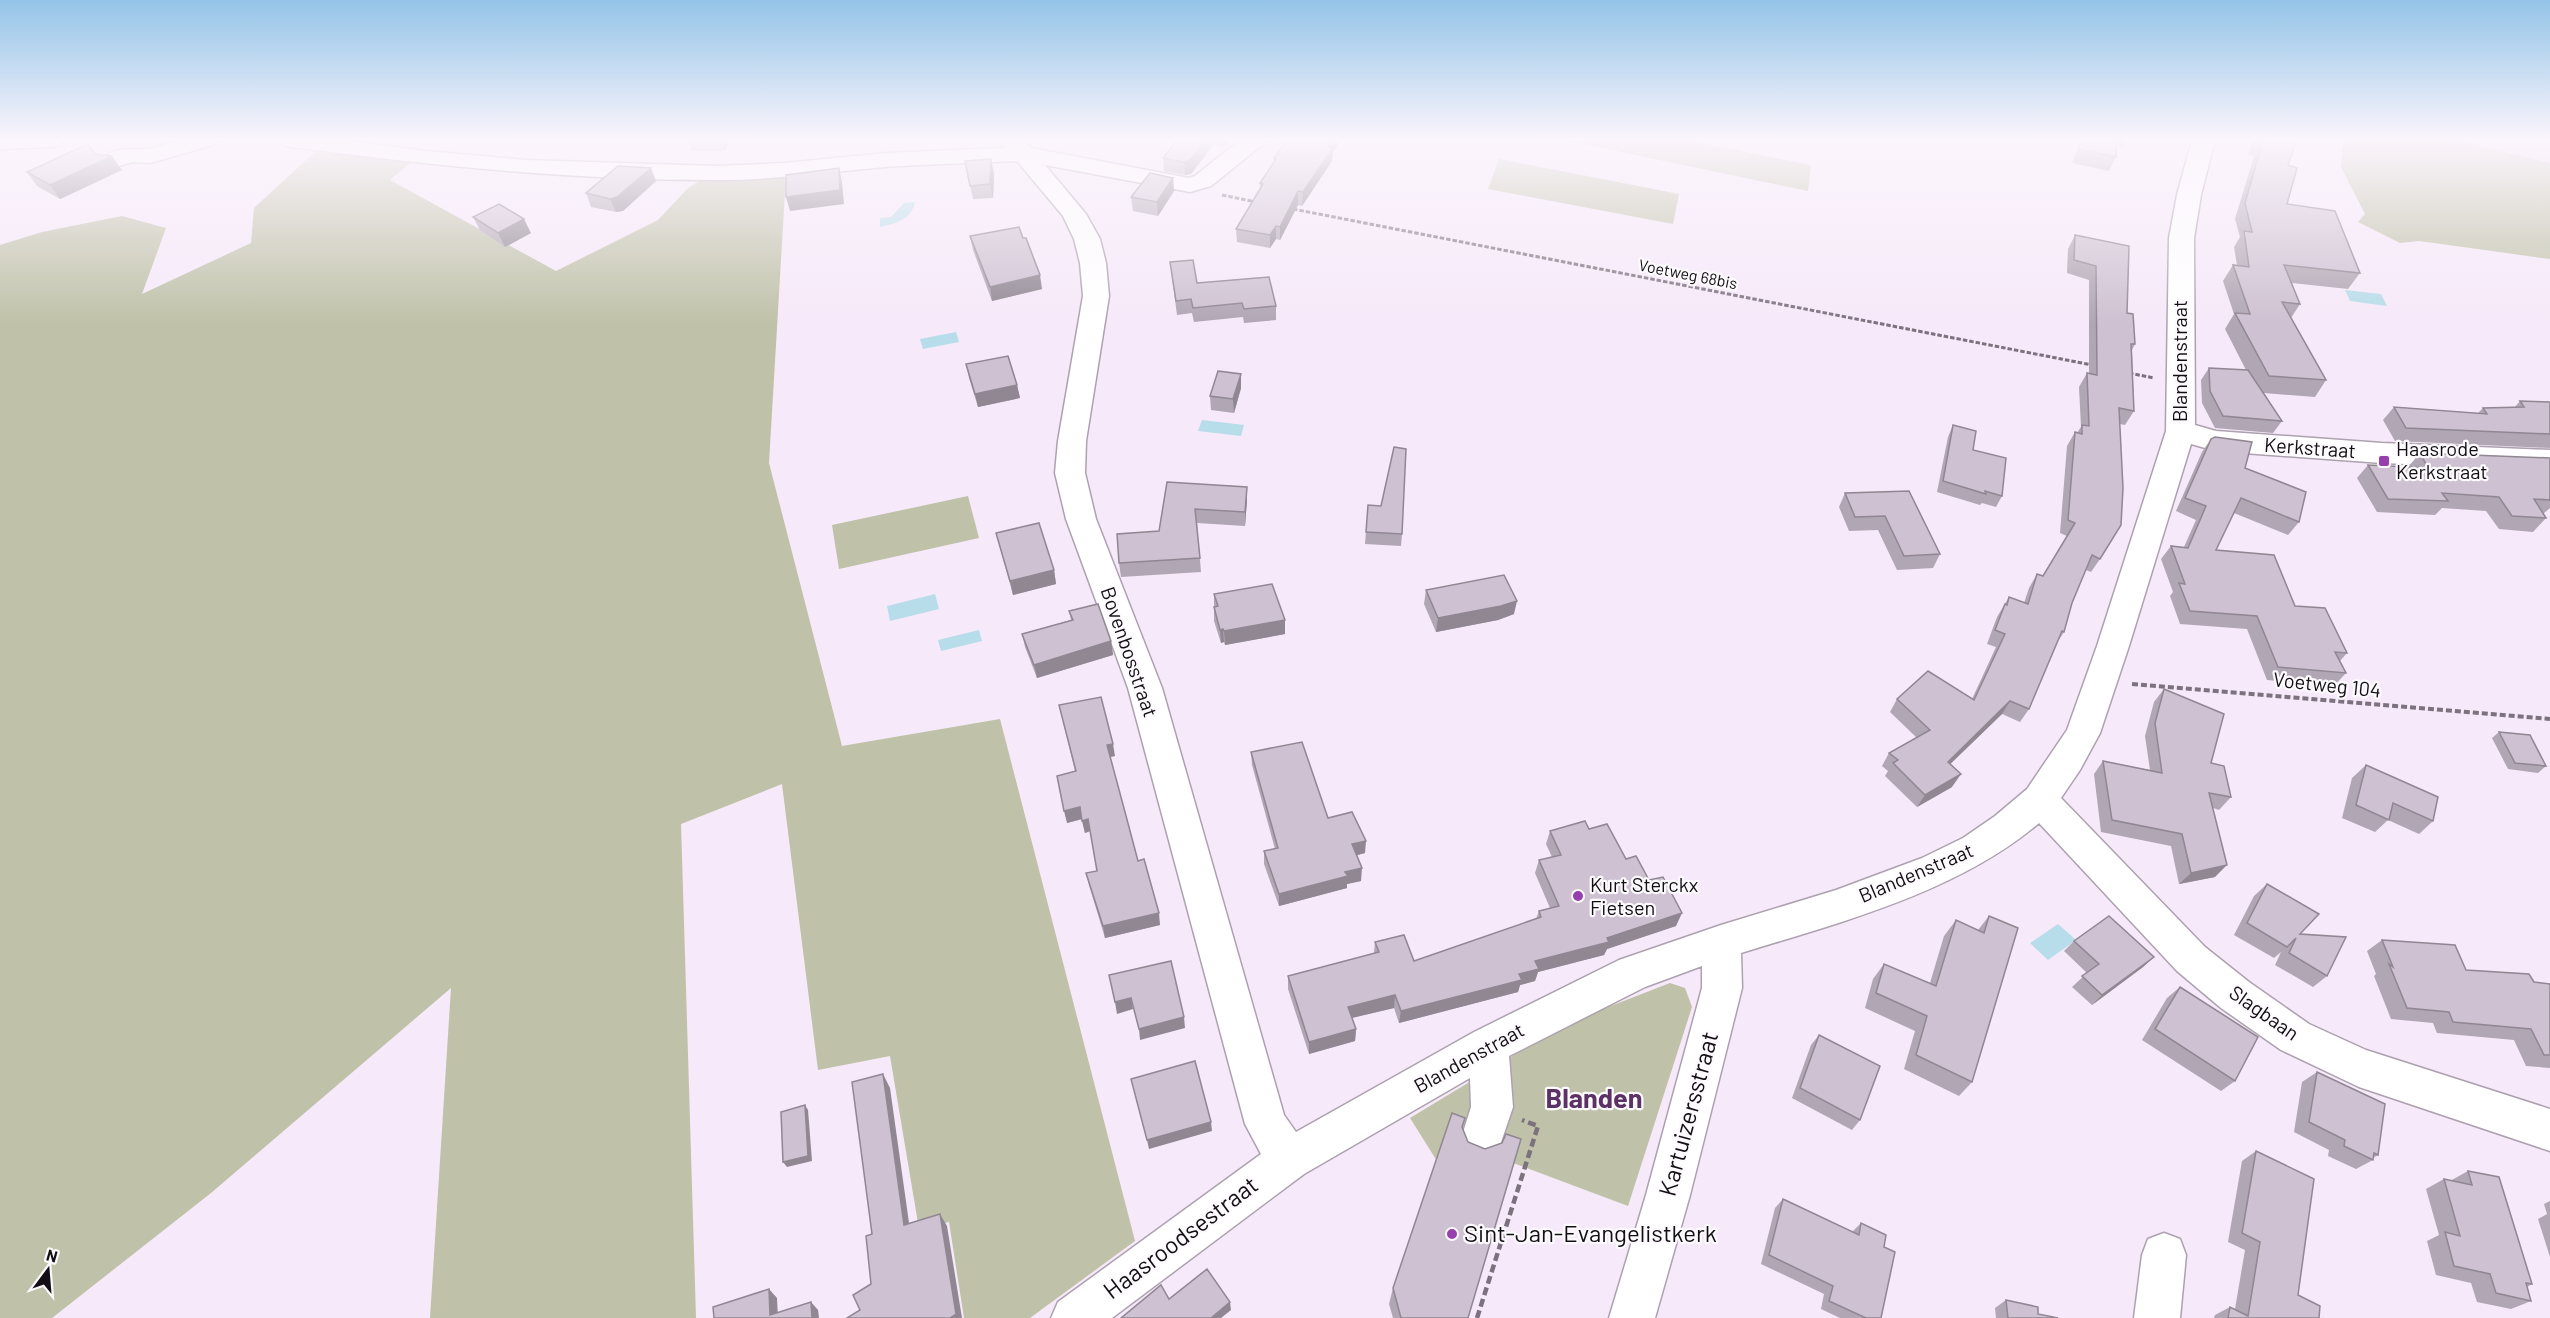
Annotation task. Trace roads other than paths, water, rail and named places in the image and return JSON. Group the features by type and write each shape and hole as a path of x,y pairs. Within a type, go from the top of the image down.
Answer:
{"street":[{"name":"Bovenbosstraat","path":"1063,202 1074,214 1087,239 1094,263 1096,296 1072,441 1070,473 1081,519 1145,688 1266,1124 1289,1159"},
{"name":"Blandenstraat","path":"1289,1159 1488,1046 1633,973 1721,942 1838,906 1935,869 1976,849 2008,827 2040,800 2068,760 2083,733 2180,431 2182,383 2180,252 2187,202"},
{"name":"Kerkstraat","path":"2180,431 2216,441 2382,453 2550,460"},
{"name":"Slagbaan","path":"2040,800 2191,959 2235,995 2295,1037 2359,1067 2550,1130"},
{"name":"Kartuizersstraat","path":"1632,1318 1668,1195 1722,988 1721,942"},
{"path":"1480,1145 1492,1107 1488,1046"},
{"name":"Haasroodsestraat","path":"1074,1318 1289,1159"},
{"path":"2157,1318 2164,1255"}],"water":[{"path":"915,202 907,217 880,227 880,218 891,217 904,203"},
{"path":"2345,290 2381,294 2387,306 2350,301"},
{"path":"956,332 959,342 923,349 920,339"},
{"path":"1202,420 1244,425 1241,436 1198,431"},
{"path":"935,594 939,609 890,621 887,606"},
{"path":"979,630 982,641 941,651 938,640"},
{"path":"2058,924 2076,940 2048,960 2030,943"}],"place":[{"name":"Haasrode Kerkstraat","path":"2384,461"},
{"name":"Kurt Sterckx Fietsen","path":"1578,896"},
{"name":"Sint-Jan-Evangelistkerk","path":"1452,1234"}],"district":[{"name":"Blanden","path":"1594,1099"}]}
